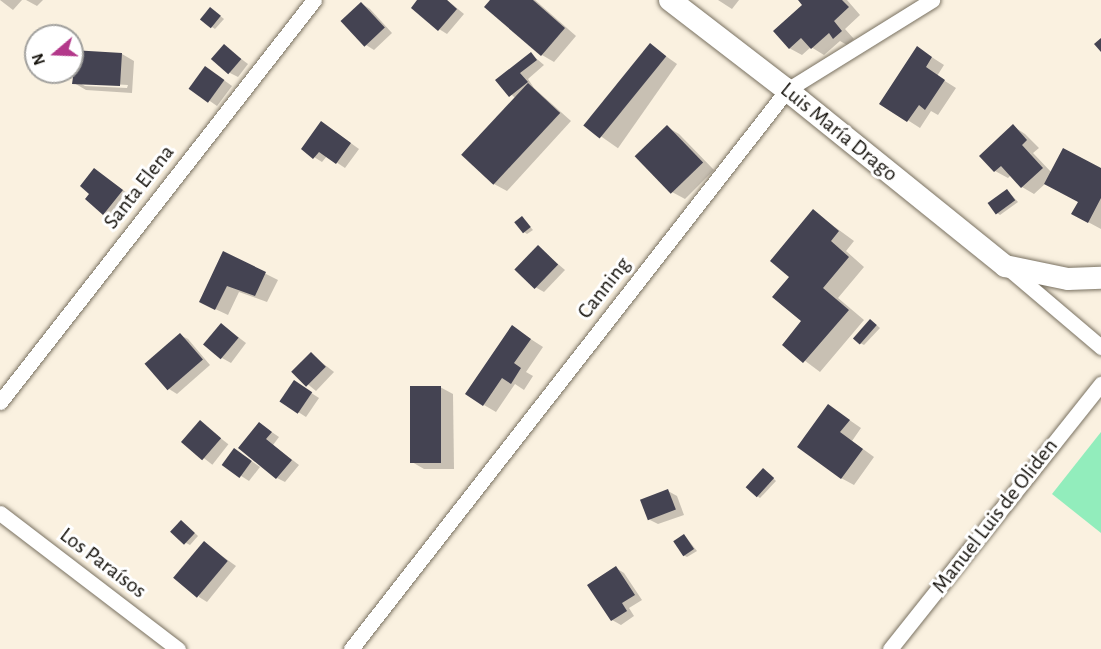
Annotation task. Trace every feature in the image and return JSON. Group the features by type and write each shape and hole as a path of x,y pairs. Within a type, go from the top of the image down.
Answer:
{"main road":[{"name":"Luis María Drago","path":"670,0 787,90 1005,266"},
{"path":"1005,266 1068,279 1101,278"}],"street":[{"name":"Santa Elena","path":"0,402 314,0"},
{"name":"Canning","path":"351,649 787,90 932,0"},
{"path":"1005,266 1101,346"},
{"name":"Manuel Luis de Oliden","path":"890,649 1101,384"},
{"name":"Los Paraísos","path":"0,513 178,649"}],"green space":[{"path":"1101,432 1101,533 1052,494"}],"building":[{"path":"417,0 447,0 457,9 438,31 411,8"},
{"path":"490,0 533,0 565,28 541,56 484,7"},
{"path":"798,0 842,0 849,7 834,21 842,31 833,39 829,33 811,49 801,38 789,49 773,31 802,5"},
{"path":"361,2 385,28 364,47 341,21"},
{"path":"210,7 221,16 211,28 200,19"},
{"path":"1101,38 1101,52 1094,44"},
{"path":"650,43 666,56 600,139 583,125"},
{"path":"224,44 241,59 228,74 211,59"},
{"path":"917,46 932,57 926,67 945,80 925,110 919,105 907,122 879,104"},
{"path":"84,51 122,53 120,86 72,84 84,84"},
{"path":"531,52 537,60 520,73 528,82 509,97 495,80"},
{"path":"205,66 224,80 208,103 189,89"},
{"path":"528,83 560,113 493,185 461,155"},
{"path":"321,121 351,143 336,164 319,152 313,159 301,149"},
{"path":"1013,124 1027,140 1022,145 1043,168 1021,188 1001,166 994,172 979,156"},
{"path":"667,125 703,162 671,194 635,156"},
{"path":"1063,148 1101,168 1101,198 1088,223 1071,214 1078,202 1044,184"},
{"path":"94,168 123,190 103,215 85,199 89,194 80,186"},
{"path":"1007,189 1015,200 996,214 988,203"},
{"path":"813,209 839,231 831,241 849,257 823,288 849,310 803,363 782,345 801,321 772,297 789,277 770,261"},
{"path":"522,216 531,227 523,233 514,222"},
{"path":"538,245 558,264 535,289 514,269"},
{"path":"223,251 266,272 255,296 227,286 215,310 199,302"},
{"path":"870,319 877,325 860,345 853,339"},
{"path":"221,323 239,338 221,359 203,344"},
{"path":"512,325 531,339 514,363 521,368 511,384 502,378 483,406 465,394"},
{"path":"180,333 203,359 167,390 145,364"},
{"path":"311,352 326,367 306,387 291,372"},
{"path":"294,380 312,392 298,414 279,402"},
{"path":"410,386 441,386 441,463 410,463"},
{"path":"828,404 850,420 840,432 863,449 841,479 797,447"},
{"path":"200,420 221,438 202,460 181,442"},
{"path":"259,422 272,432 266,439 292,460 276,479 238,448"},
{"path":"234,448 252,461 239,478 222,465"},
{"path":"763,468 774,478 757,497 746,487"},
{"path":"668,489 676,510 648,520 640,500"},
{"path":"181,520 195,533 184,545 170,532"},
{"path":"684,534 694,549 683,556 673,541"},
{"path":"204,541 228,561 197,598 173,578"},
{"path":"616,566 635,595 622,603 627,611 611,621 587,585"}]}
